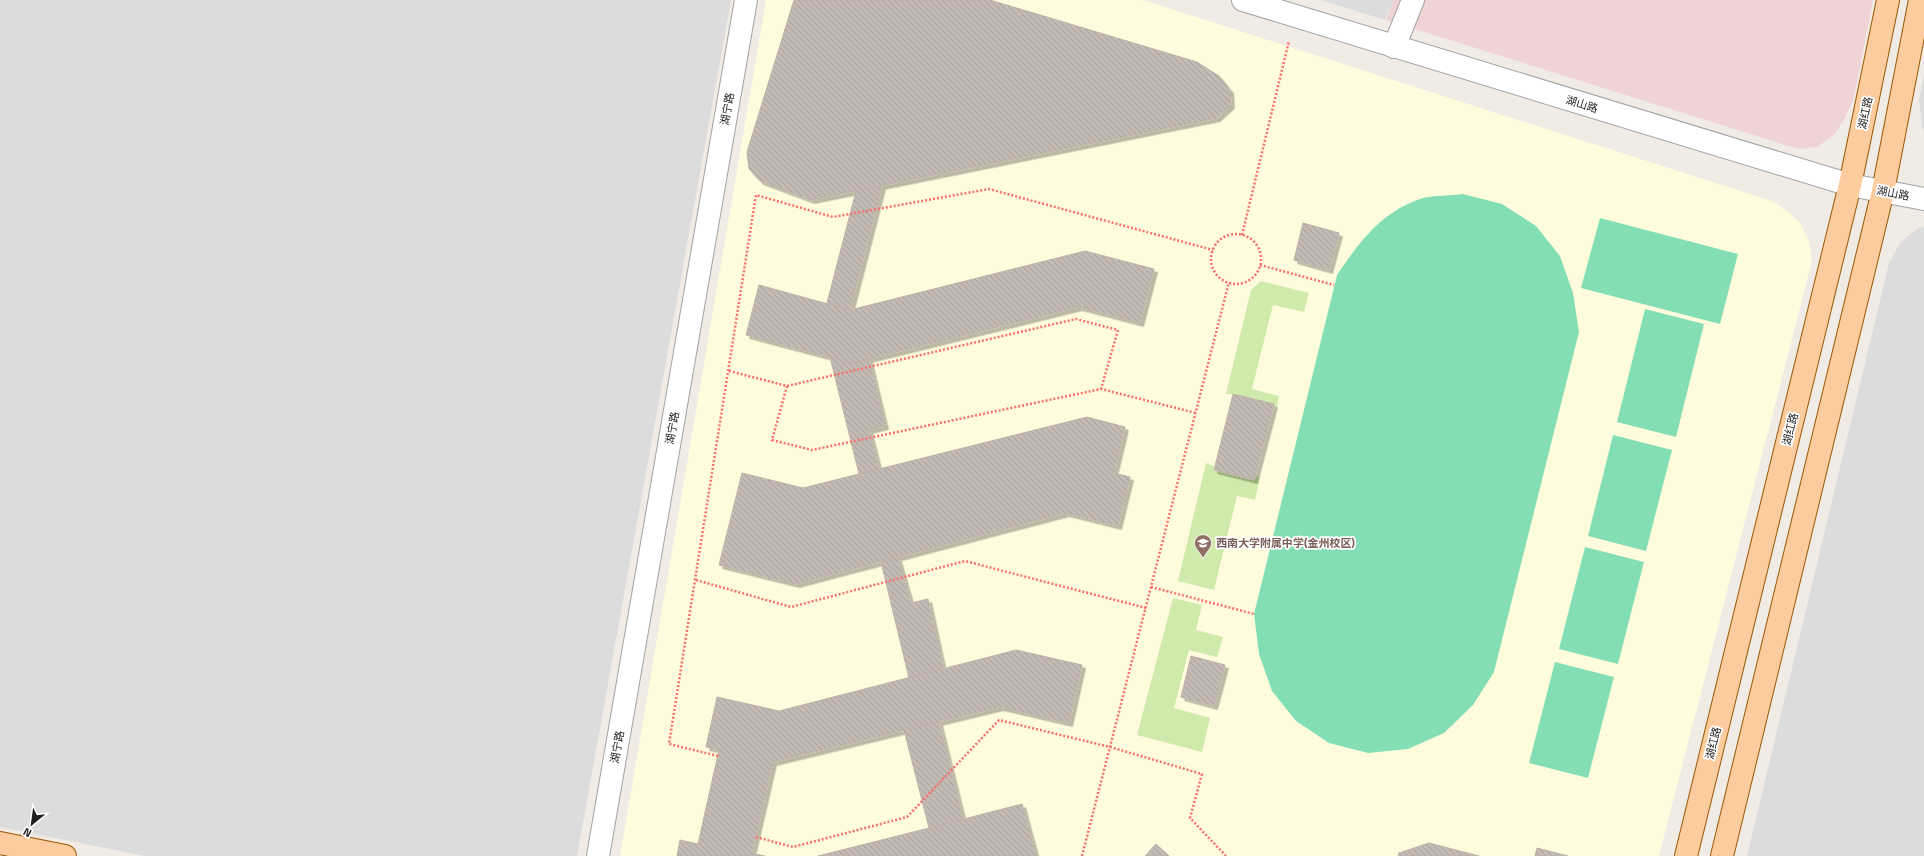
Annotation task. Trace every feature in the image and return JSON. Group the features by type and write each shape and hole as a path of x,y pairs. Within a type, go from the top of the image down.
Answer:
{"main road":[{"name":"湖红路","path":"1686,856 1850,185 1888,0"},
{"path":"1722,856 1883,191 1920,0"},
{"path":"0,843 65,856"}],"street":[{"name":"湖宁路","path":"598,856 746,0"},
{"name":"湖山路","path":"1243,0 1850,185 1924,199"},
{"path":"1394,47 1413,0"}],"path":[{"path":"1242,235 1295,17"},
{"path":"718,756 669,744 730,371 756,195 833,217 989,189 1213,250"},
{"path":"1235,234 1242,235 1250,238 1256,244 1260,251 1260,265 1256,274 1250,280 1243,283 1229,282 1220,277 1215,271 1212,263 1213,250 1220,240 1227,236 1235,234"},
{"path":"1260,265 1334,285"},
{"path":"1082,856 1229,282"},
{"path":"730,371 786,386 1076,320 1118,330 1101,389"},
{"path":"786,386 772,440 812,450 1101,389 1196,413"},
{"path":"696,580 791,607 965,562 1146,608"},
{"path":"1152,587 1254,614"},
{"path":"756,837 793,847 907,816 999,720 1110,747 1202,774 1190,818 1226,856"}],"shaded area":[{"path":"0,0 731,0 577,856 145,856 0,827"},
{"name":"西南大学附属中学(金州校区)","path":"766,0 1143,0 1772,201 1785,209 1800,223 1809,241 1812,261 1659,856 620,856"},
{"path":"1321,0 1394,0 1385,20"},
{"path":"1394,0 1873,0 1854,98 1845,118 1835,134 1817,147 1798,149 1386,20"},
{"path":"1924,74 1924,131 1922,127 1919,100"},
{"path":"1924,226 1924,856 1747,856 1889,263 1900,243 1911,233"}],"green space":[{"path":"1463,194 1502,204 1536,226 1560,256 1573,293 1579,332 1494,672 1473,705 1444,733 1408,749 1368,753 1329,743 1296,721 1272,691 1259,654 1254,614 1337,275 1354,250 1373,229 1396,211 1423,198"},
{"path":"1600,218 1738,254 1720,324 1581,288"},
{"path":"1261,281 1309,293 1304,312 1273,305 1252,389 1279,396 1277,407 1233,394 1226,394 1251,290"},
{"path":"1645,309 1704,324 1676,437 1617,422"},
{"path":"1613,435 1672,450 1646,551 1588,536"},
{"path":"1206,463 1214,466 1214,470 1254,480 1255,476 1260,477 1255,500 1237,496 1214,590 1178,581"},
{"path":"1585,547 1644,562 1618,664 1559,649"},
{"path":"1173,598 1202,605 1196,630 1223,637 1217,657 1189,650 1174,708 1210,718 1202,752 1137,735"},
{"path":"1555,662 1614,677 1588,778 1529,763"}],"building":[{"path":"794,0 990,0 1197,62 1219,76 1230,90 1231,105 1217,118 811,200 760,181 749,169 747,152"},
{"path":"882,186 850,310 827,303 856,191"},
{"path":"1303,223 1339,233 1329,270 1294,260"},
{"path":"1085,251 1154,269 1140,323 1079,307 852,363 746,335 759,285 850,310"},
{"path":"830,357 852,363 869,359 885,426 869,430 879,469 859,474"},
{"path":"1233,394 1274,404 1254,480 1214,470"},
{"path":"1087,417 1125,427 1114,473 1130,477 1118,526 1066,513 796,584 719,565 742,473 803,488"},
{"path":"898,558 911,603 928,599 943,668 909,678 881,562"},
{"path":"1016,650 1082,665 1069,723 1000,707 773,762 752,853 765,856 677,856 680,840 698,844 719,750 706,747 717,697 779,711"},
{"path":"1191,656 1225,665 1214,706 1181,697"},
{"path":"939,722 963,819 929,828 904,730"},
{"path":"1022,804 1036,856 818,856 929,828"},
{"path":"1429,843 1479,856 1398,856 1399,853"},
{"path":"1156,844 1169,856 1145,856"},
{"path":"1537,848 1568,856 1535,856"}],"place":[{"name":"西南大学附属中学(金州校区)","path":"1203,558"}]}
